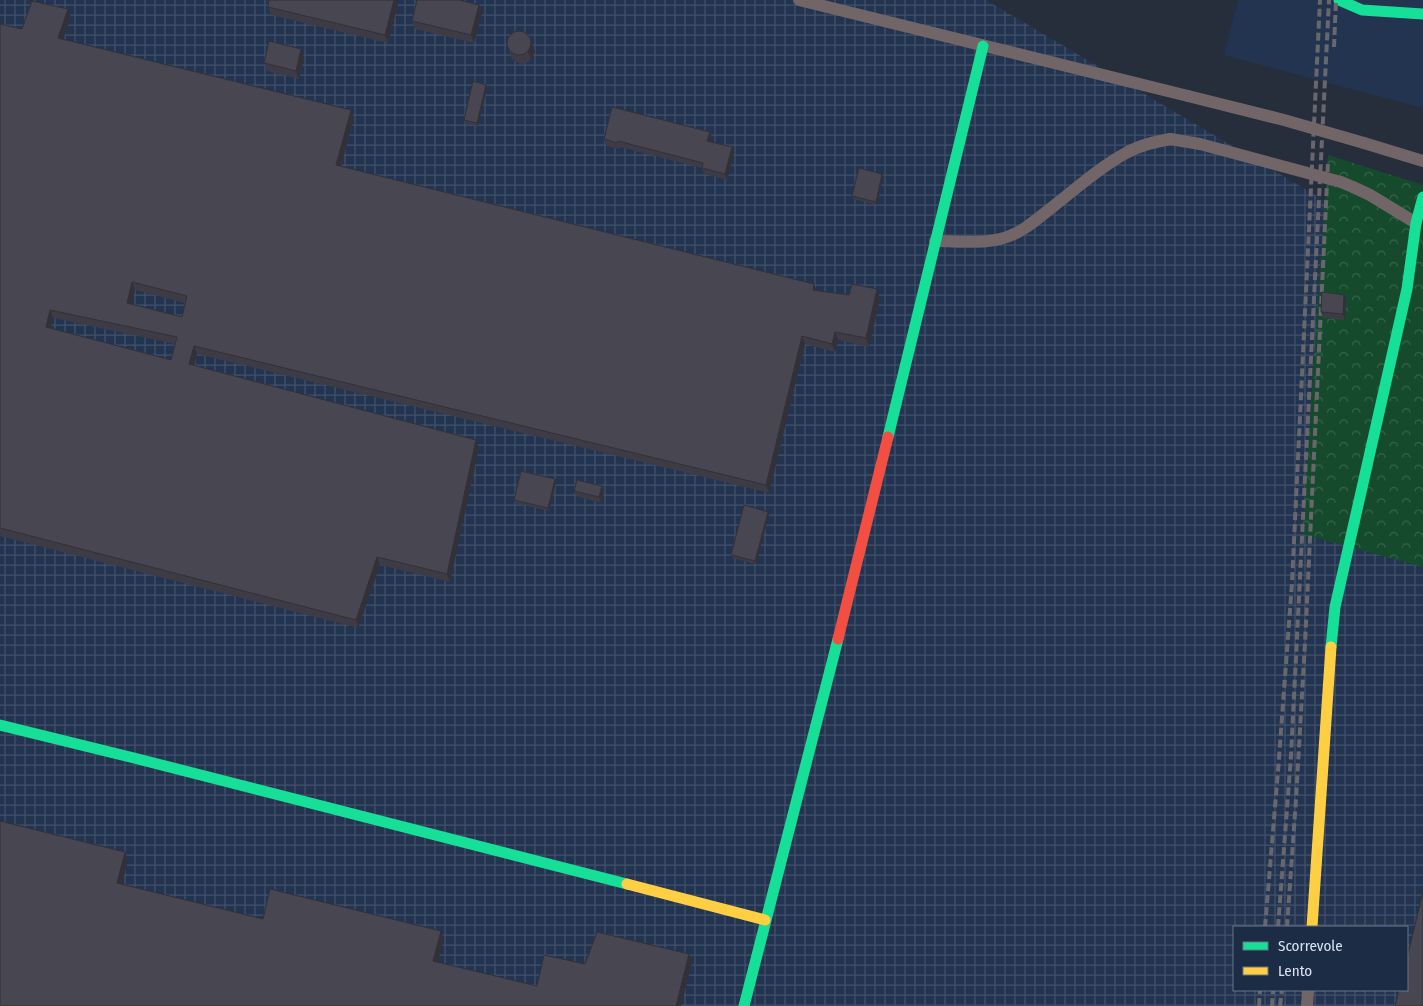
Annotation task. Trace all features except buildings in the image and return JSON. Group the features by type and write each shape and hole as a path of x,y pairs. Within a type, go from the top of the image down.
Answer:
{"street":[{"path":"799,0 1284,120 1423,162"},
{"path":"1338,0 1362,10 1423,14"},
{"path":"744,1006 861,550 982,46"},
{"path":"935,241 975,242 1000,239 1017,233 1127,152 1170,139 1200,144 1341,182 1370,195 1416,223"},
{"path":"1312,926 1329,665 1335,607 1407,289 1416,223 1423,197"},
{"path":"0,725 765,920"},
{"path":"1307,1006 1308,991"}],"shaded area":[{"path":"0,0 986,0 1354,218 1423,553 1423,1006 0,1006"},
{"path":"1238,0 1423,0 1423,108 1224,55"}],"green space":[{"path":"1328,155 1423,185 1423,567 1302,534"}],"railway":[{"path":"1265,926 1292,583 1320,0"},
{"path":"1278,926 1291,756 1329,0"},
{"path":"1334,47 1336,0"},
{"path":"1287,926 1305,643 1328,162"},
{"path":"1259,1006 1260,991"},
{"path":"1272,1006 1273,991"},
{"path":"1280,1006 1282,991"}],"traffic: fast":[{"path":"1339,0 1362,10 1423,14"},
{"path":"888,437 983,46"},
{"path":"1331,647 1335,607 1407,289 1416,223 1423,197"},
{"path":"744,1006 838,639"},
{"path":"0,725 627,884"}],"traffic: slow":[{"path":"1312,926 1331,647"},
{"path":"627,884 765,920"}],"traffic: jam":[{"path":"838,639 888,437"}]}
